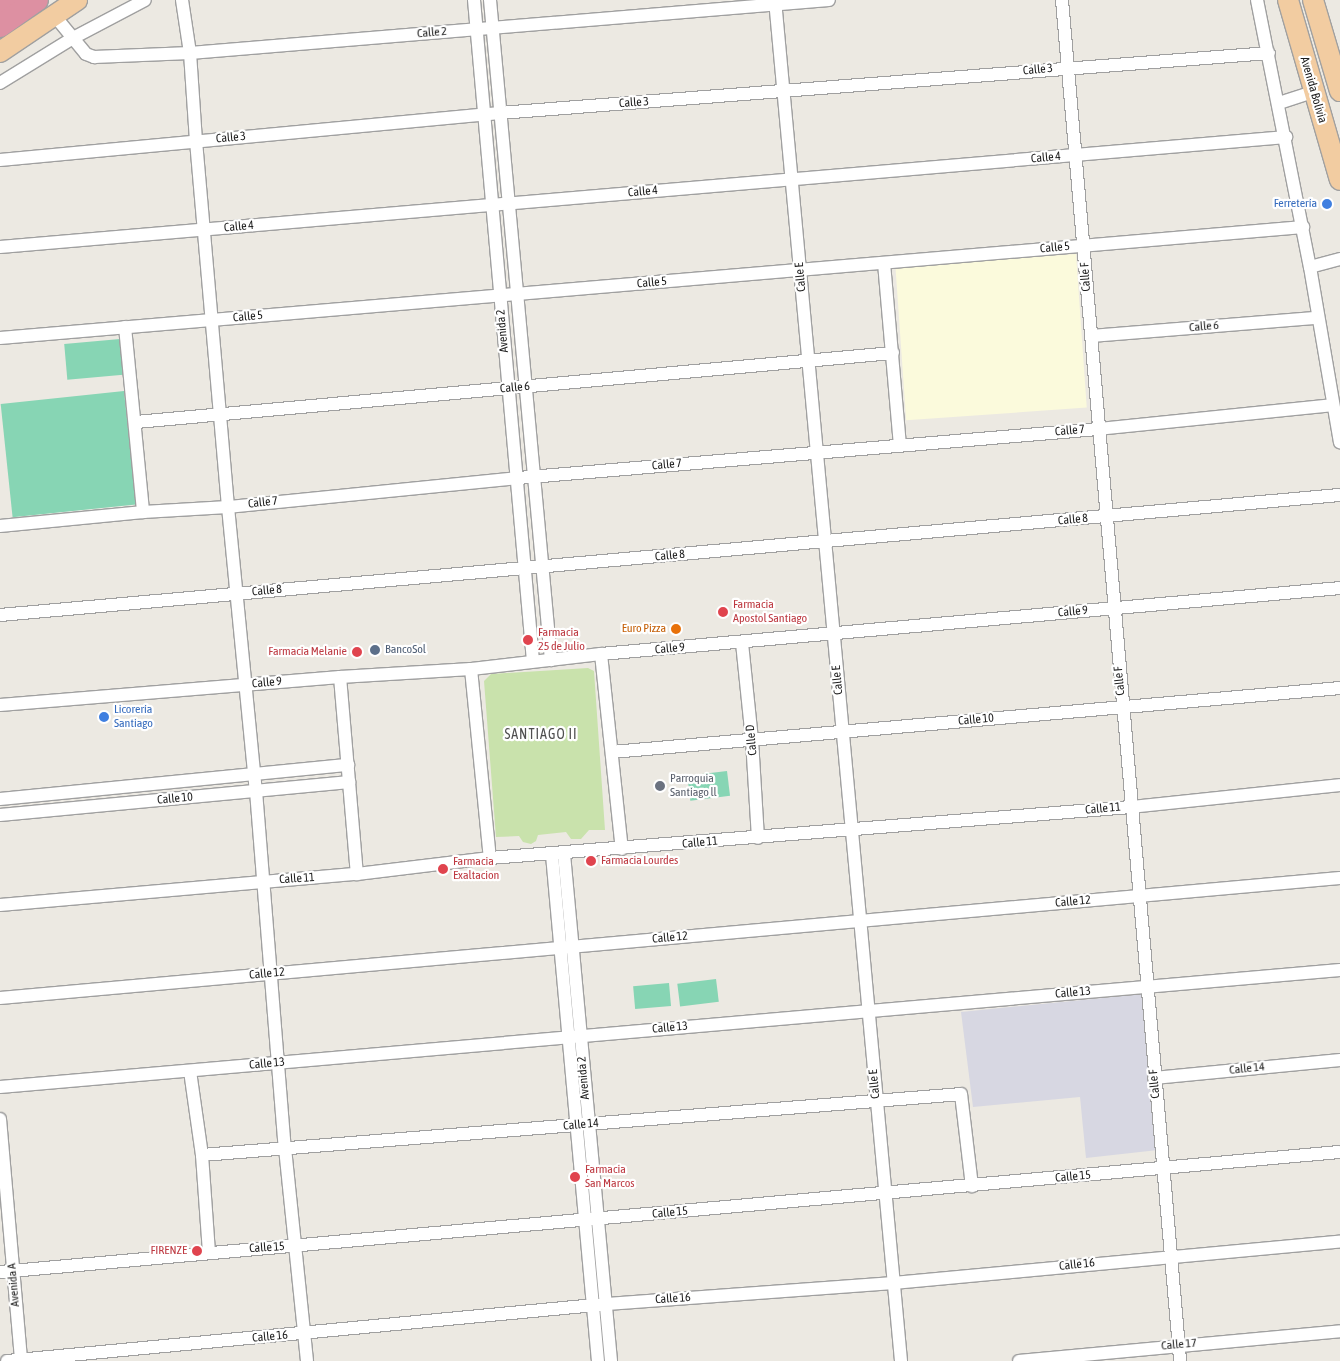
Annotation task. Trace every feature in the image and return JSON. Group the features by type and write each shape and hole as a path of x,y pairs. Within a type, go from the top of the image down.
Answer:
{"highway":[{"path":"0,6 10,0"},
{"path":"0,26 37,0"}],"main road":[{"path":"0,52 77,0"},
{"name":"Avenida Bolivia","path":"1288,0 1313,92 1340,180"},
{"name":"Avenida Bolivia","path":"1313,0 1340,91"}],"street":[{"path":"0,83 73,38 145,0"},
{"path":"182,0 190,53 228,507 238,593 272,973 278,1063 307,1361"},
{"name":"Avenida 2","path":"474,0 534,662"},
{"name":"Avenida 2","path":"490,0 507,204 551,660"},
{"name":"Calle 2","path":"54,15 86,54 94,57 190,53 477,30 775,2 828,0"},
{"name":"Calle F","path":"1062,0 1140,897 1146,988 1162,1170 1172,1256 1180,1361"},
{"path":"1257,0 1303,227 1340,442"},
{"name":"Calle E","path":"775,2 901,1361"},
{"name":"Calle 3","path":"0,160 484,114 784,92 1068,67 1269,53"},
{"path":"1279,103 1313,92"},
{"name":"Calle 4","path":"0,247 1286,137"},
{"name":"Calle 5","path":"0,338 1303,227"},
{"path":"1310,267 1340,259"},
{"path":"884,263 894,353 900,445"},
{"name":"Calle 6","path":"1091,336 1318,318"},
{"path":"125,328 144,512"},
{"name":"Calle 6","path":"136,422 894,353"},
{"name":"Calle 7","path":"0,526 144,512 228,507 533,476 1098,429 1333,405"},
{"name":"Calle 8","path":"0,615 1340,495"},
{"name":"Calle 9","path":"0,705 340,677 471,669 601,654 742,643 1340,588"},
{"name":"Calle D","path":"742,643 752,740 758,838"},
{"path":"601,654 622,849"},
{"path":"471,669 490,858"},
{"path":"340,677 357,874"},
{"name":"Calle 10","path":"612,752 1340,688"},
{"name":"Calle 10","path":"0,799 348,766"},
{"name":"Calle 10","path":"0,815 349,782"},
{"name":"Calle 11","path":"0,905 357,874 490,858 1131,807 1340,786"},
{"name":"Avenida 2","path":"558,854 574,947 574,1036"},
{"name":"Avenida 2","path":"558,854 560,948 574,1036 591,1220 593,1305 598,1361"},
{"name":"Calle 12","path":"0,998 1340,878"},
{"name":"Calle 13","path":"0,1087 1340,970"},
{"name":"Calle 14","path":"1154,1078 1340,1060"},
{"path":"190,1071 202,1155 209,1252"},
{"name":"Calle 14","path":"202,1155 961,1094 972,1186"},
{"name":"Avenida A","path":"0,1119 6,1271 21,1360"},
{"name":"Calle 15","path":"6,1271 1162,1170 1340,1152"},
{"name":"Avenida 2","path":"591,1220 606,1304 611,1361"},
{"name":"Calle 16","path":"7,1361 593,1305 894,1283 1340,1242"},
{"name":"Calle 17","path":"1019,1361 1340,1331"}],"shaded area":[{"path":"1076,254 1087,408 906,420 895,267"},
{"path":"1143,994 1158,1150 1086,1158 1080,1097 973,1107 961,1012"}],"green space":[{"path":"120,339 123,375 67,380 64,344"},
{"path":"124,391 136,504 13,517 1,404"},
{"path":"588,668 594,671 605,830 589,830 581,839 571,839 566,832 538,835 536,841 531,844 523,842 519,836 496,837 484,681 491,674"},
{"path":"727,771 730,796 690,801 687,776"},
{"path":"716,979 719,1002 680,1007 677,984"},
{"path":"669,983 671,1006 635,1009 633,986"}],"place":[{"name":"Ferretería","path":"1327,204"},
{"name":"Farmacia Apostol Santiago","path":"723,612"},
{"name":"Euro Pizza","path":"676,629"},
{"name":"Farmacia 25 de Julio","path":"528,640"},
{"name":"BancoSol","path":"375,650"},
{"name":"Farmacia Melanie","path":"357,652"},
{"name":"Licorería Santiago","path":"104,717"},
{"name":"Parroquia Santiago ll","path":"660,786"},
{"name":"Farmacia Lourdes","path":"591,861"},
{"name":"Farmacia Exaltacion","path":"443,869"},
{"name":"Farmacia San Marcos","path":"575,1177"},
{"name":"FIRENZE","path":"197,1251"}],"district":[{"name":"SANTIAGO II","path":"541,734"}]}
